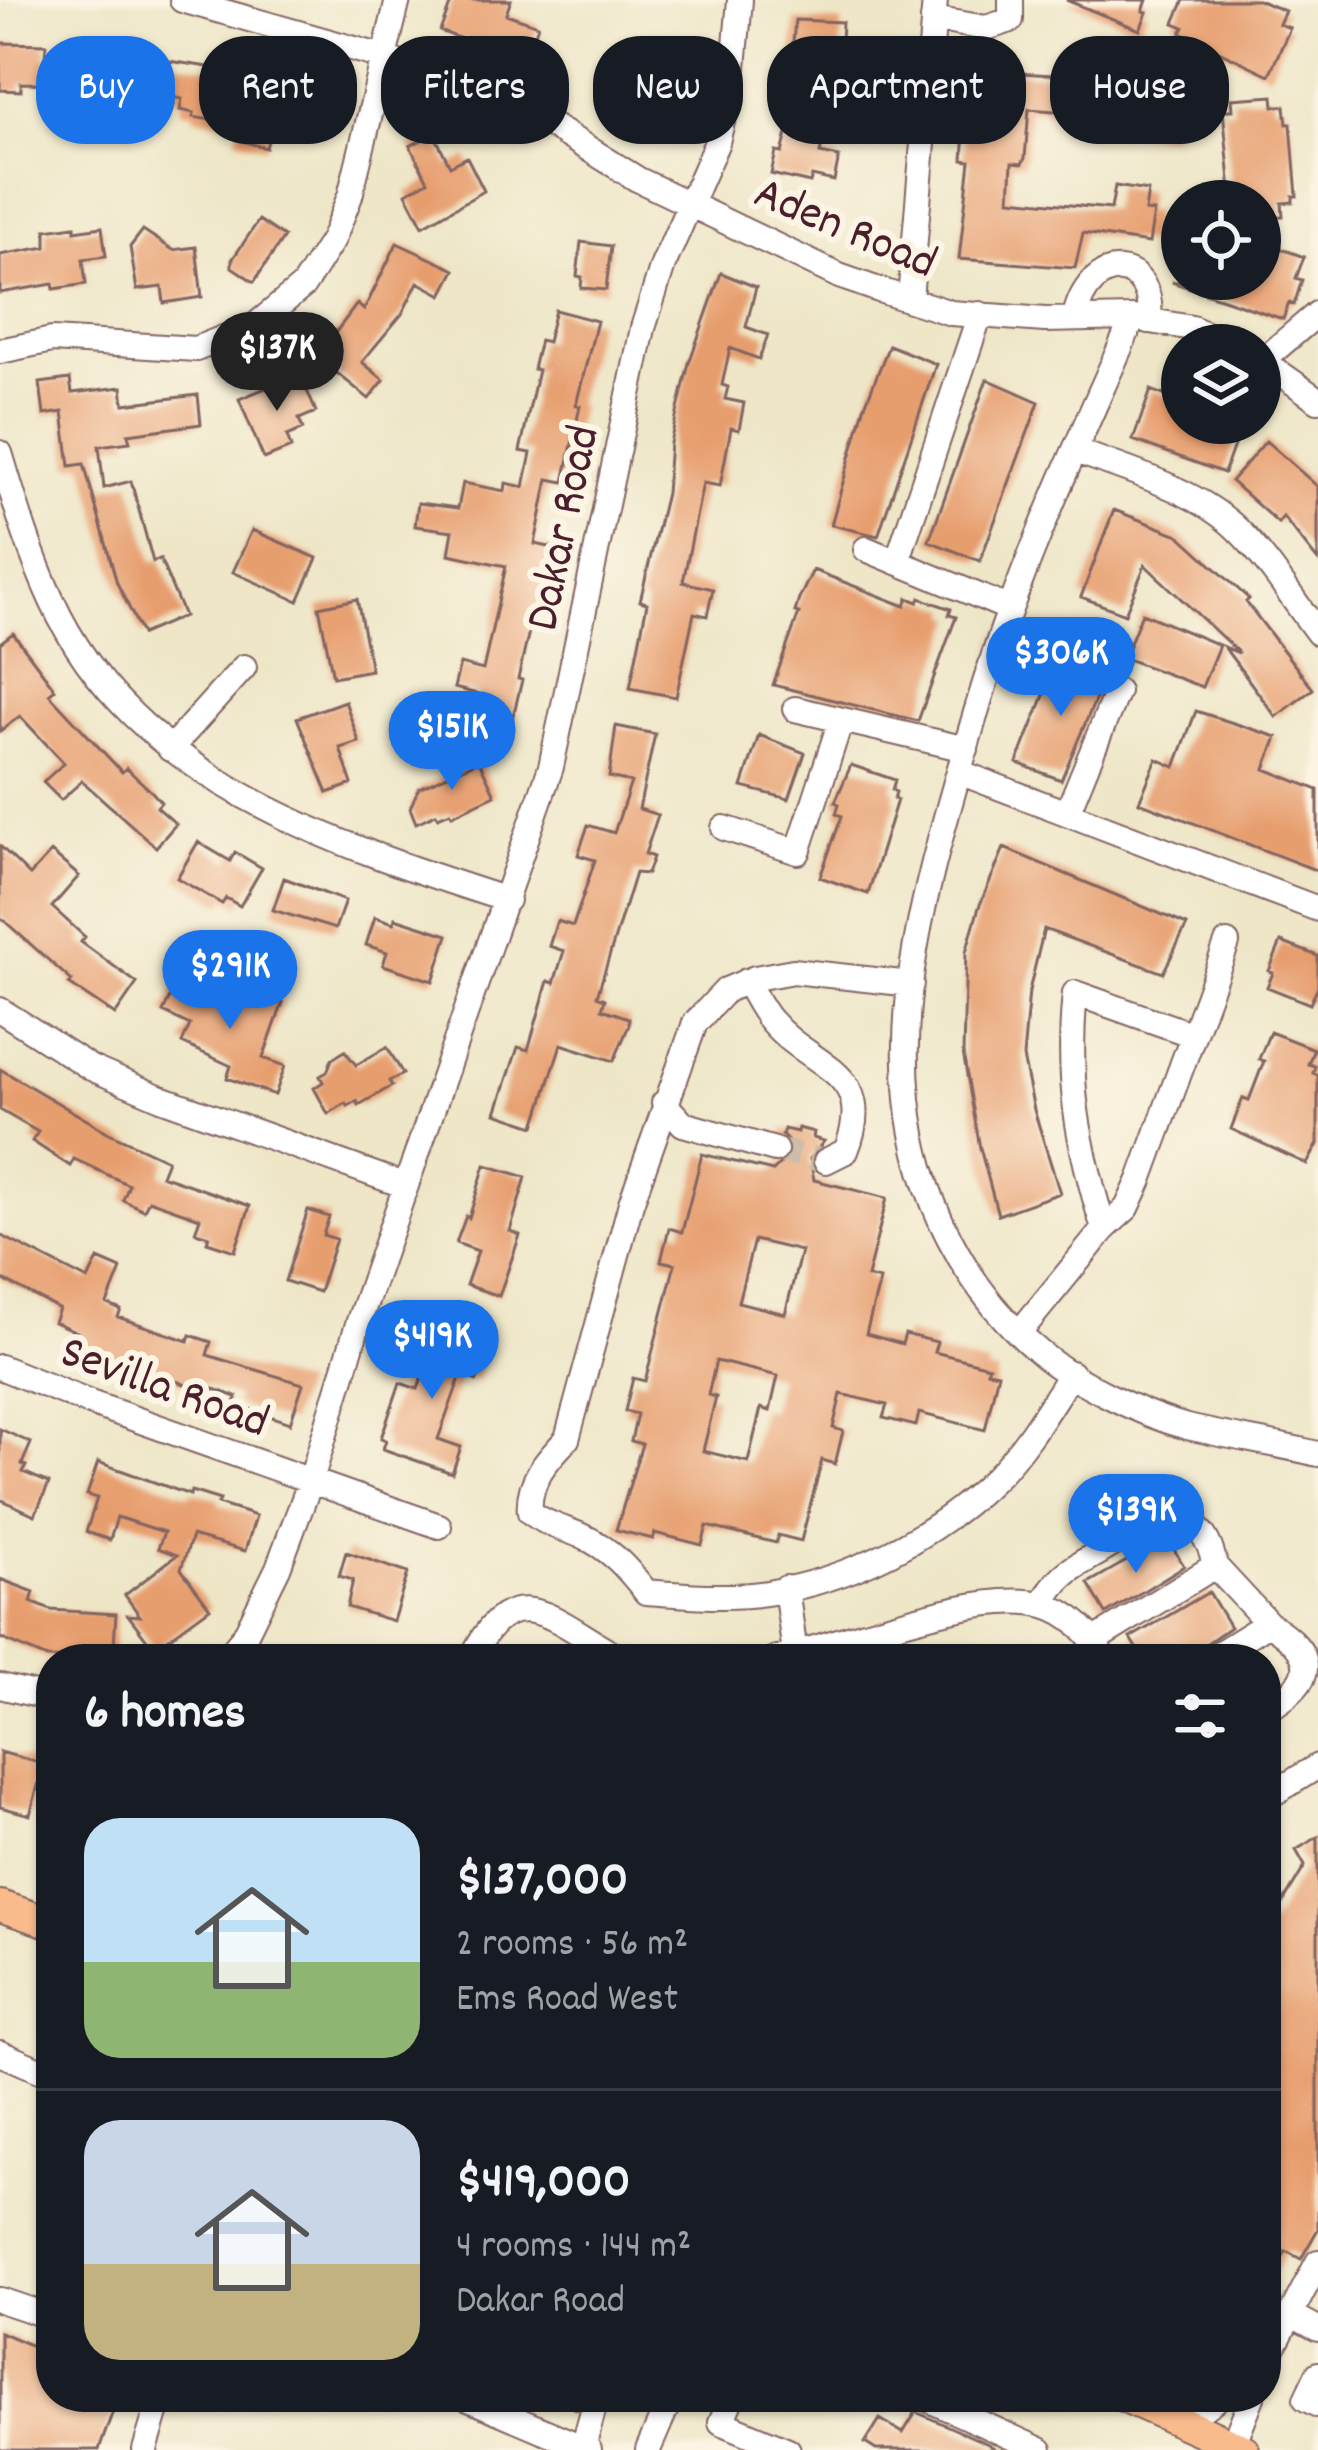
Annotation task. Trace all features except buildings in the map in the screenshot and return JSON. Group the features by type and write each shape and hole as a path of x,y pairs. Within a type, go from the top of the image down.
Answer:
{"main road":[{"path":"0,1906 36,1918"},
{"path":"1158,2412 1239,2447"}],"street":[{"name":"Aden Road","path":"182,0 381,56"},
{"path":"389,36 398,0"},
{"name":"Dakar Road","path":"238,1644 278,1568 310,1480 358,1324 550,767 643,328 663,265 717,142 733,78 740,0"},
{"path":"910,299 934,9 986,28 1011,20 1011,0"},
{"path":"0,351 52,340 196,350 256,325 303,286 333,239 350,196 381,65"},
{"name":"Aden Road","path":"569,137 637,179 838,276 951,313 1169,324"},
{"path":"1075,317 1086,284 1105,270 1137,277 1151,301 1076,451 1010,609 962,760 937,850 907,1009 912,1131 941,1222 961,1262 1019,1333 1071,1373 1180,1425 1318,1454"},
{"path":"1281,344 1318,313"},
{"path":"897,562 980,314"},
{"path":"1281,374 1318,400"},
{"path":"1076,451 1142,475 1222,518 1260,555 1318,633"},
{"path":"0,453 53,603 107,686 170,749 316,832 507,899"},
{"path":"866,549 1010,609"},
{"path":"170,749 244,667"},
{"path":"1067,813 1117,691"},
{"path":"795,710 841,720 962,760 1067,813 1318,909"},
{"path":"724,828 798,852 841,720"},
{"path":"1019,1333 1104,1228 1127,1208 1227,943"},
{"path":"911,984 793,971 726,990 695,1023 632,1203 567,1439 542,1467 529,1496 530,1512 621,1561 646,1592 766,1593 786,1588 856,1568 949,1517 996,1477 1071,1373"},
{"path":"746,981 770,1021 842,1074 853,1099 854,1119 846,1151 826,1161"},
{"path":"1104,1228 1079,1149 1069,1049 1076,993 1193,1035"},
{"path":"0,1010 91,1068 143,1091 406,1186"},
{"path":"664,1103 683,1124 775,1150"},
{"name":"Sevilla Road","path":"0,1367 439,1526"},
{"path":"1043,1604 1053,1581 1134,1531 1169,1519 1181,1520 1208,1539 1215,1566 1268,1623 1297,1641 1306,1656 1294,1691 1281,1700"},
{"path":"1107,1644 1215,1566"},
{"path":"785,1644 786,1588"},
{"path":"831,1644 951,1610 1009,1602 1043,1604 1066,1615 1093,1644"},
{"path":"480,1644 488,1629 512,1612 526,1609 553,1615 599,1644"},
{"path":"1234,1644 1268,1623"},
{"path":"0,1686 36,1694"},
{"path":"1281,1789 1318,1766"},
{"path":"0,2053 36,2069"},
{"path":"1281,2332 1318,2262"},
{"path":"0,2300 36,2313"},
{"path":"1290,2314 1318,2329"},
{"path":"1318,2374 1306,2399 1318,2405"},
{"path":"145,2450 156,2412"},
{"path":"505,2412 586,2449 593,2412"},
{"path":"648,2450 664,2412"},
{"path":"726,2412 722,2422 788,2450"},
{"path":"956,2412 1040,2450"},
{"path":"1183,2423 1198,2412"},
{"path":"1239,2447 1248,2412"}],"tunnel":[{"path":"775,1150 826,1161"}]}
